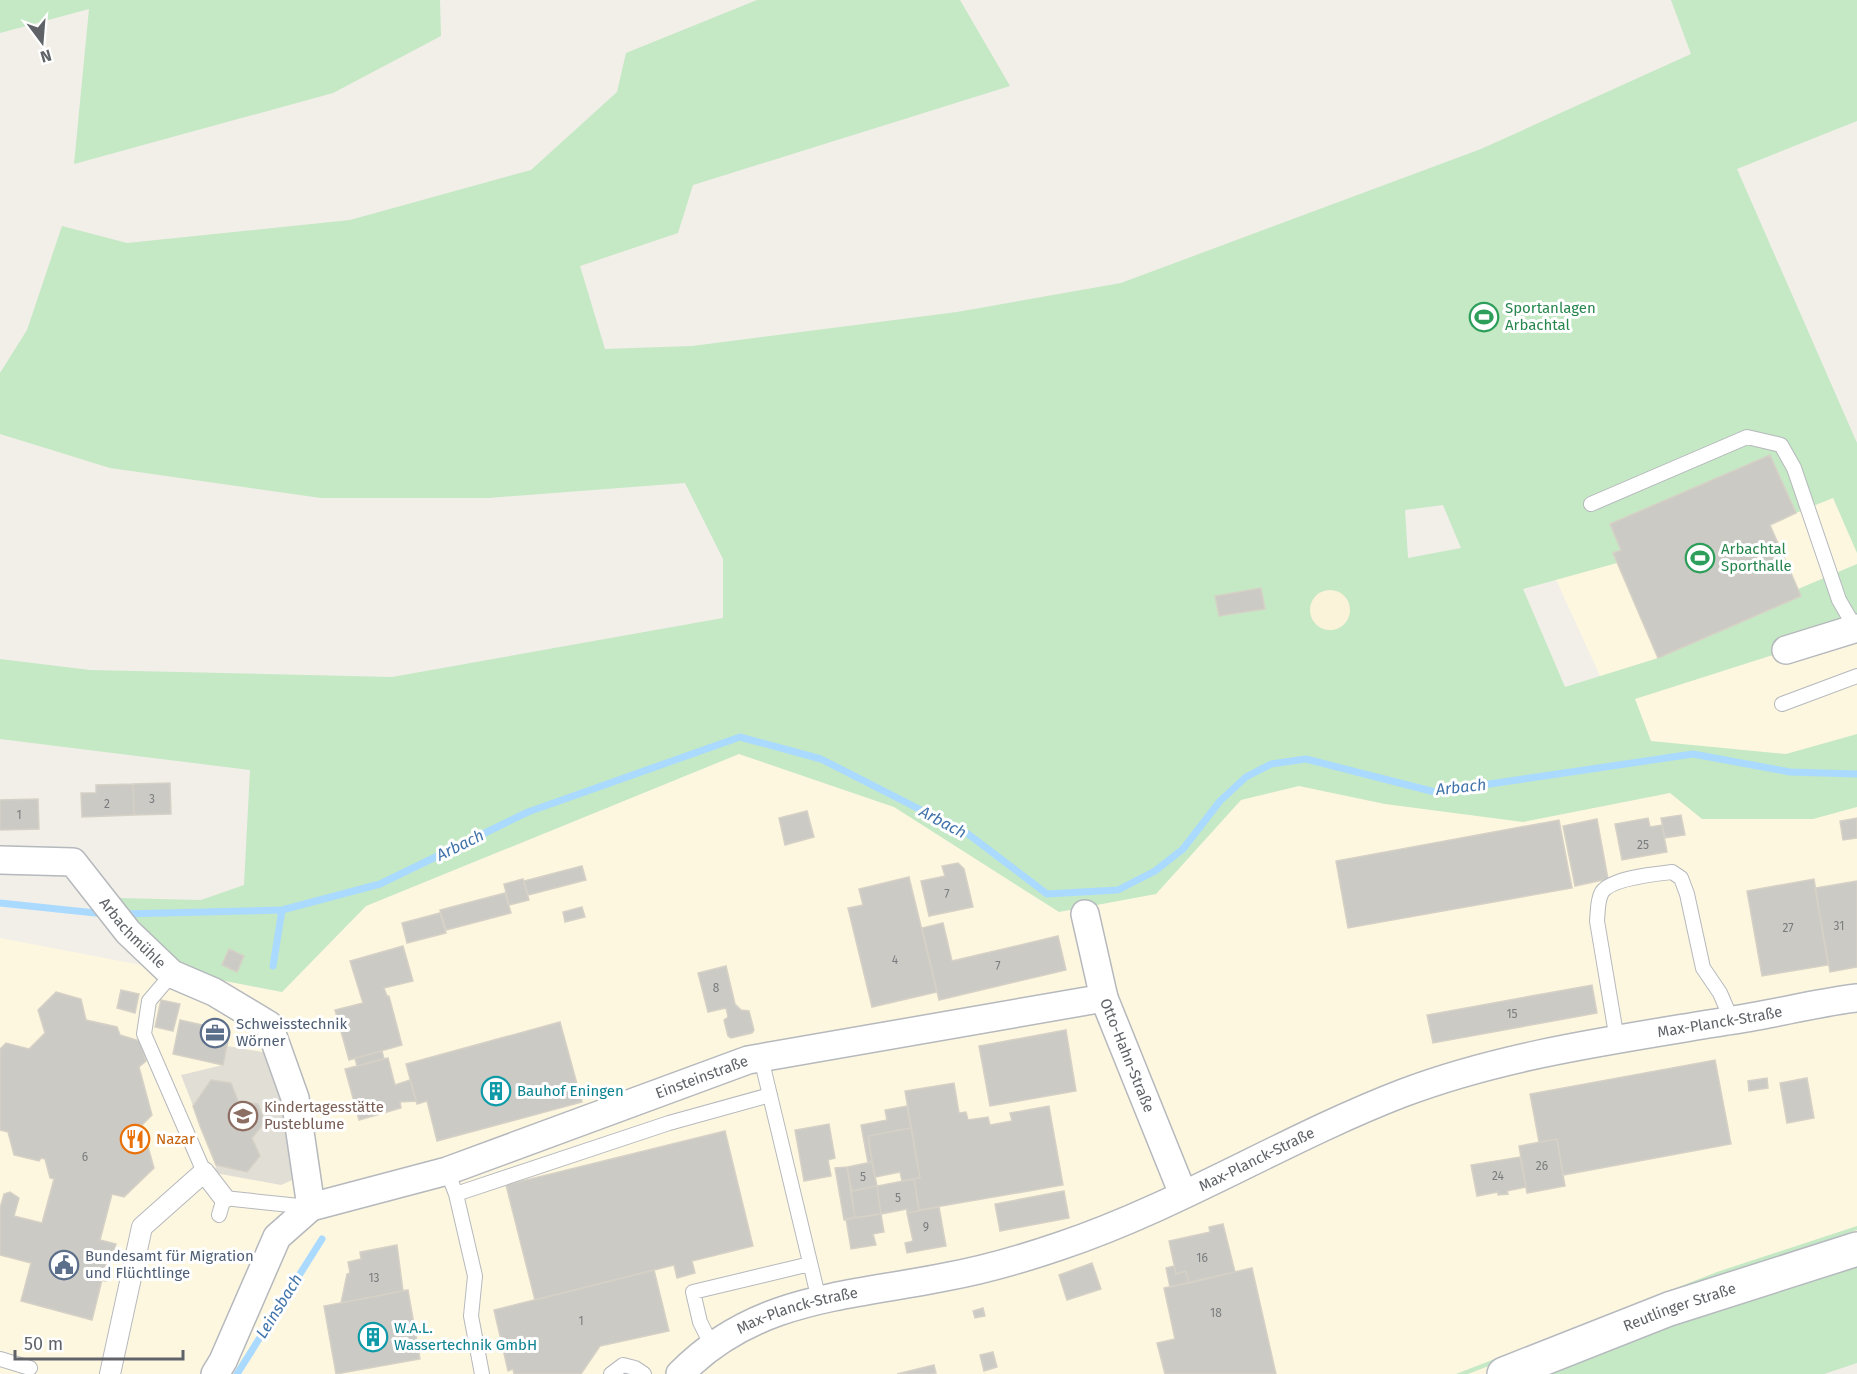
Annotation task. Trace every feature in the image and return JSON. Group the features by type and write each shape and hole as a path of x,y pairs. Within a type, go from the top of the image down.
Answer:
{"main road":[{"name":"Reutlinger Straße","path":"1504,1374 1680,1305 1857,1249"}],"street":[{"path":"1786,650 1856,629"},
{"name":"Arbachmühle","path":"0,860 73,862 128,932 172,974 214,992 269,1025 295,1098 311,1207"},
{"name":"Otto-Hahn-Straße","path":"1085,914 1104,998 1183,1194"},
{"name":"Einsteinstraße","path":"311,1207 451,1183 748,1060 1104,998"},
{"name":"Max-Planck-Straße","path":"680,1374 712,1346 754,1319 819,1300 945,1277 1027,1257 1100,1232 1354,1113 1407,1092 1523,1059 1617,1040 1857,998"},
{"path":"110,1374 142,1227 204,1172 221,1207"},
{"path":"214,1374 223,1361 277,1237 311,1207"}],"lane":[{"path":"1592,504 1748,437 1780,445 1794,468 1839,600 1856,629"},
{"path":"1782,704 1857,676"},
{"path":"1617,1040 1597,921 1598,903 1603,891 1615,883 1645,876 1672,872 1681,878 1687,894 1703,968 1720,993 1732,1021"},
{"path":"172,974 148,1001 144,1034 204,1172"},
{"path":"761,1058 819,1300"},
{"path":"482,1374 471,1316 475,1276 451,1183 770,1095"},
{"path":"221,1207 311,1207"},
{"path":"712,1346 700,1322 693,1292 810,1264"},
{"path":"0,1359 30,1368"},
{"path":"611,1374 623,1365 635,1368 644,1374"}],"shaded area":[{"path":"1804,372 1857,483 1857,1238 1492,1374 0,1374 0,938 282,992 366,906 739,754 894,807 1257,776 1638,759 1511,481"},
{"name":"Kindertagesstätte Pusteblume","path":"227,1046 274,1054 306,1174 281,1185 215,1173 216,1165 181,1075 223,1065"}],"green space":[{"path":"0,0 440,0 441,36 333,93 74,164 89,9 0,33"},
{"path":"757,0 960,0 1010,86 693,185 678,233 580,266 605,349 692,346 957,312 1121,283 1481,149 1691,54 1671,0 1857,0 1857,121 1737,169 1857,443 1857,553 1833,498 1796,513 1770,455 1610,524 1621,550 1613,553 1617,563 1523,589 1565,687 1658,658 1798,589 1857,564 1857,628 1635,699 1651,741 1786,754 1857,734 1857,807 1813,819 1702,819 1670,793 1523,822 1385,804 1299,786 1241,800 1156,894 1059,912 894,807 739,754 366,906 282,992 184,973 118,898 201,900 244,885 250,770 0,739 0,659 90,670 392,677 723,618 723,559 685,483 488,498 321,498 110,468 0,434 0,373 27,330 62,226 127,243 350,220 531,170 617,92 626,53","holes":["1443,505 1461,548 1408,558 1405,510","1261,588 1264,609 1219,616 1215,596"]},
{"path":"1857,1226 1857,1230 1724,1275 1468,1374 1456,1374 1717,1272"},
{"path":"1857,1266 1857,1363 1824,1374 1544,1374 1759,1292"}],"sand":[{"path":"1330,590 1344,596 1350,610 1344,624 1330,630 1316,624 1310,610 1316,596"}],"building":[{"name":"Arbachtal Sporthalle","path":"1770,455 1796,513 1770,525 1801,596 1658,658 1613,553 1621,550 1610,524"},
{"path":"1261,588 1265,609 1219,616 1215,596"},
{"path":"170,783 171,814 134,815 133,784"},
{"path":"133,784 134,815 82,817 81,793 96,793 96,785"},
{"path":"38,799 39,829 0,830 0,800"},
{"path":"807,811 814,837 785,845 779,818"},
{"path":"1681,815 1685,835 1665,838 1661,818"},
{"path":"1648,818 1650,827 1662,825 1667,852 1622,860 1615,824"},
{"path":"1857,818 1857,838 1843,840 1840,821"},
{"path":"1597,819 1608,879 1575,886 1563,826"},
{"path":"1559,820 1572,888 1348,928 1336,861"},
{"path":"958,863 964,869 973,907 929,916 921,881 945,876 942,866"},
{"path":"582,866 586,880 528,895 524,881"},
{"path":"909,877 937,992 872,1007 848,908 863,905 859,889"},
{"path":"523,879 529,900 509,905 504,884"},
{"path":"1814,879 1828,965 1762,976 1747,891"},
{"path":"1857,881 1857,967 1830,972 1815,888"},
{"path":"505,893 511,913 446,930 440,910"},
{"path":"582,907 585,917 565,922 563,912"},
{"path":"440,913 446,933 407,943 402,923"},
{"path":"943,923 952,961 1058,936 1066,970 939,1000 922,928"},
{"path":"403,946 413,981 384,988 389,996 402,1045 349,1060 335,1010 363,1003 350,961"},
{"path":"229,949 244,956 237,972 222,965"},
{"path":"726,966 735,1004 741,1010 749,1011 754,1030 752,1033 731,1038 728,1036 724,1020 728,1017 726,1008 708,1012 698,973"},
{"path":"1592,985 1597,1013 1433,1043 1427,1015"},
{"path":"121,990 139,994 135,1013 117,1008"},
{"path":"56,992 81,999 86,1020 117,1027 120,1035 140,1041 146,1061 139,1067 152,1115 142,1125 154,1168 124,1197 112,1194 100,1240 116,1244 112,1256 108,1257 106,1266 109,1269 106,1281 102,1280 92,1320 21,1301 31,1263 0,1255 0,1208 4,1194 10,1192 19,1198 14,1216 42,1223 54,1179 50,1178 45,1159 41,1158 39,1161 14,1155 8,1132 0,1130 0,1049 6,1043 29,1049 45,1033 38,1010"},
{"path":"161,1000 180,1004 173,1031 155,1027"},
{"path":"180,1020 230,1031 223,1065 173,1054"},
{"name":"Bauhof Eningen","path":"560,1022 582,1102 437,1141 427,1101 417,1104 406,1064"},
{"path":"1066,1030 1076,1091 990,1106 979,1046"},
{"path":"382,1051 384,1059 357,1066 355,1058"},
{"path":"388,1058 395,1085 410,1080 416,1101 400,1102 401,1108 359,1120 345,1069"},
{"path":"1715,1060 1731,1144 1563,1175 1557,1139 1539,1142 1530,1094"},
{"path":"1767,1078 1768,1088 1749,1091 1748,1081"},
{"path":"1807,1078 1814,1118 1787,1123 1780,1083"},
{"name":"Kindertagesstätte Pusteblume","path":"211,1080 231,1083 238,1101 258,1104 265,1122 252,1138 260,1156 247,1172 216,1165 200,1126 193,1106"},
{"path":"954,1083 959,1113 966,1112 968,1120 988,1117 990,1125 1012,1121 1010,1113 1049,1106 1063,1185 919,1210 914,1179 920,1178 905,1091"},
{"path":"907,1106 911,1128 868,1136 872,1162 868,1163 861,1125 887,1120 885,1110"},
{"path":"829,1124 835,1158 828,1160 831,1176 804,1181 795,1130"},
{"path":"911,1128 920,1178 902,1181 900,1172 875,1177 868,1136"},
{"path":"725,1131 753,1246 692,1261 695,1273 677,1278 674,1265 535,1300 506,1185"},
{"path":"1557,1139 1565,1186 1527,1193 1519,1146"},
{"path":"1520,1157 1526,1187 1507,1191 1508,1194 1498,1195 1498,1192 1477,1196 1471,1165"},
{"path":"872,1162 877,1186 852,1191 847,1167"},
{"path":"847,1167 855,1218 844,1220 835,1168"},
{"path":"914,1179 919,1211 907,1213 907,1209 881,1214 877,1186"},
{"path":"877,1186 881,1214 855,1218 851,1191"},
{"path":"1064,1191 1069,1218 1000,1231 995,1204"},
{"path":"939,1207 946,1246 907,1253 905,1243 913,1241 907,1213"},
{"path":"881,1214 884,1232 873,1234 876,1245 851,1249 846,1219"},
{"path":"1223,1224 1235,1272 1189,1283 1186,1271 1176,1274 1169,1241 1210,1232 1209,1227"},
{"name":"W.A.L. Wassertechnik GmbH","path":"397,1245 403,1291 341,1303 347,1274 350,1273 348,1262 361,1259 360,1252"},
{"path":"1092,1263 1101,1289 1067,1300 1059,1275"},
{"path":"1174,1266 1176,1274 1186,1271 1189,1283 1170,1287 1166,1268"},
{"path":"1252,1268 1276,1374 1165,1374 1157,1343 1175,1339 1164,1288"},
{"path":"654,1270 669,1331 600,1346 581,1374 514,1374 513,1369 508,1371 494,1310"},
{"name":"W.A.L. Wassertechnik GmbH","path":"408,1290 420,1359 336,1374 324,1306"},
{"path":"983,1308 985,1316 975,1318 973,1311"},
{"path":"993,1352 997,1367 984,1371 980,1355"},
{"path":"934,1365 936,1373 897,1374"}],"waterway":[{"name":"Arbach","path":"122,914 282,910 380,884 528,812 740,737 821,759 968,834 1047,894 1118,890 1155,871 1183,849 1220,801 1246,777 1271,764 1306,759 1435,792 1693,754 1790,772 1857,774"},
{"name":"Arbach","path":"0,903 105,914"},
{"name":"Leinsbach","path":"273,966 282,910"},
{"name":"Leinsbach","path":"237,1374 322,1239"}],"place":[{"name":"Sportanlagen Arbachtal","path":"1484,317"},
{"name":"Arbachtal Sporthalle","path":"1700,558"},
{"name":"Schweisstechnik Wörner","path":"215,1033"},
{"name":"Bauhof Eningen","path":"496,1091"},
{"name":"Kindertagesstätte Pusteblume","path":"243,1116"},
{"name":"Nazar","path":"135,1139"},
{"name":"Bundesamt für Migration und Flüchtlinge","path":"64,1265"},
{"name":"W.A.L. Wassertechnik GmbH","path":"373,1337"}]}
